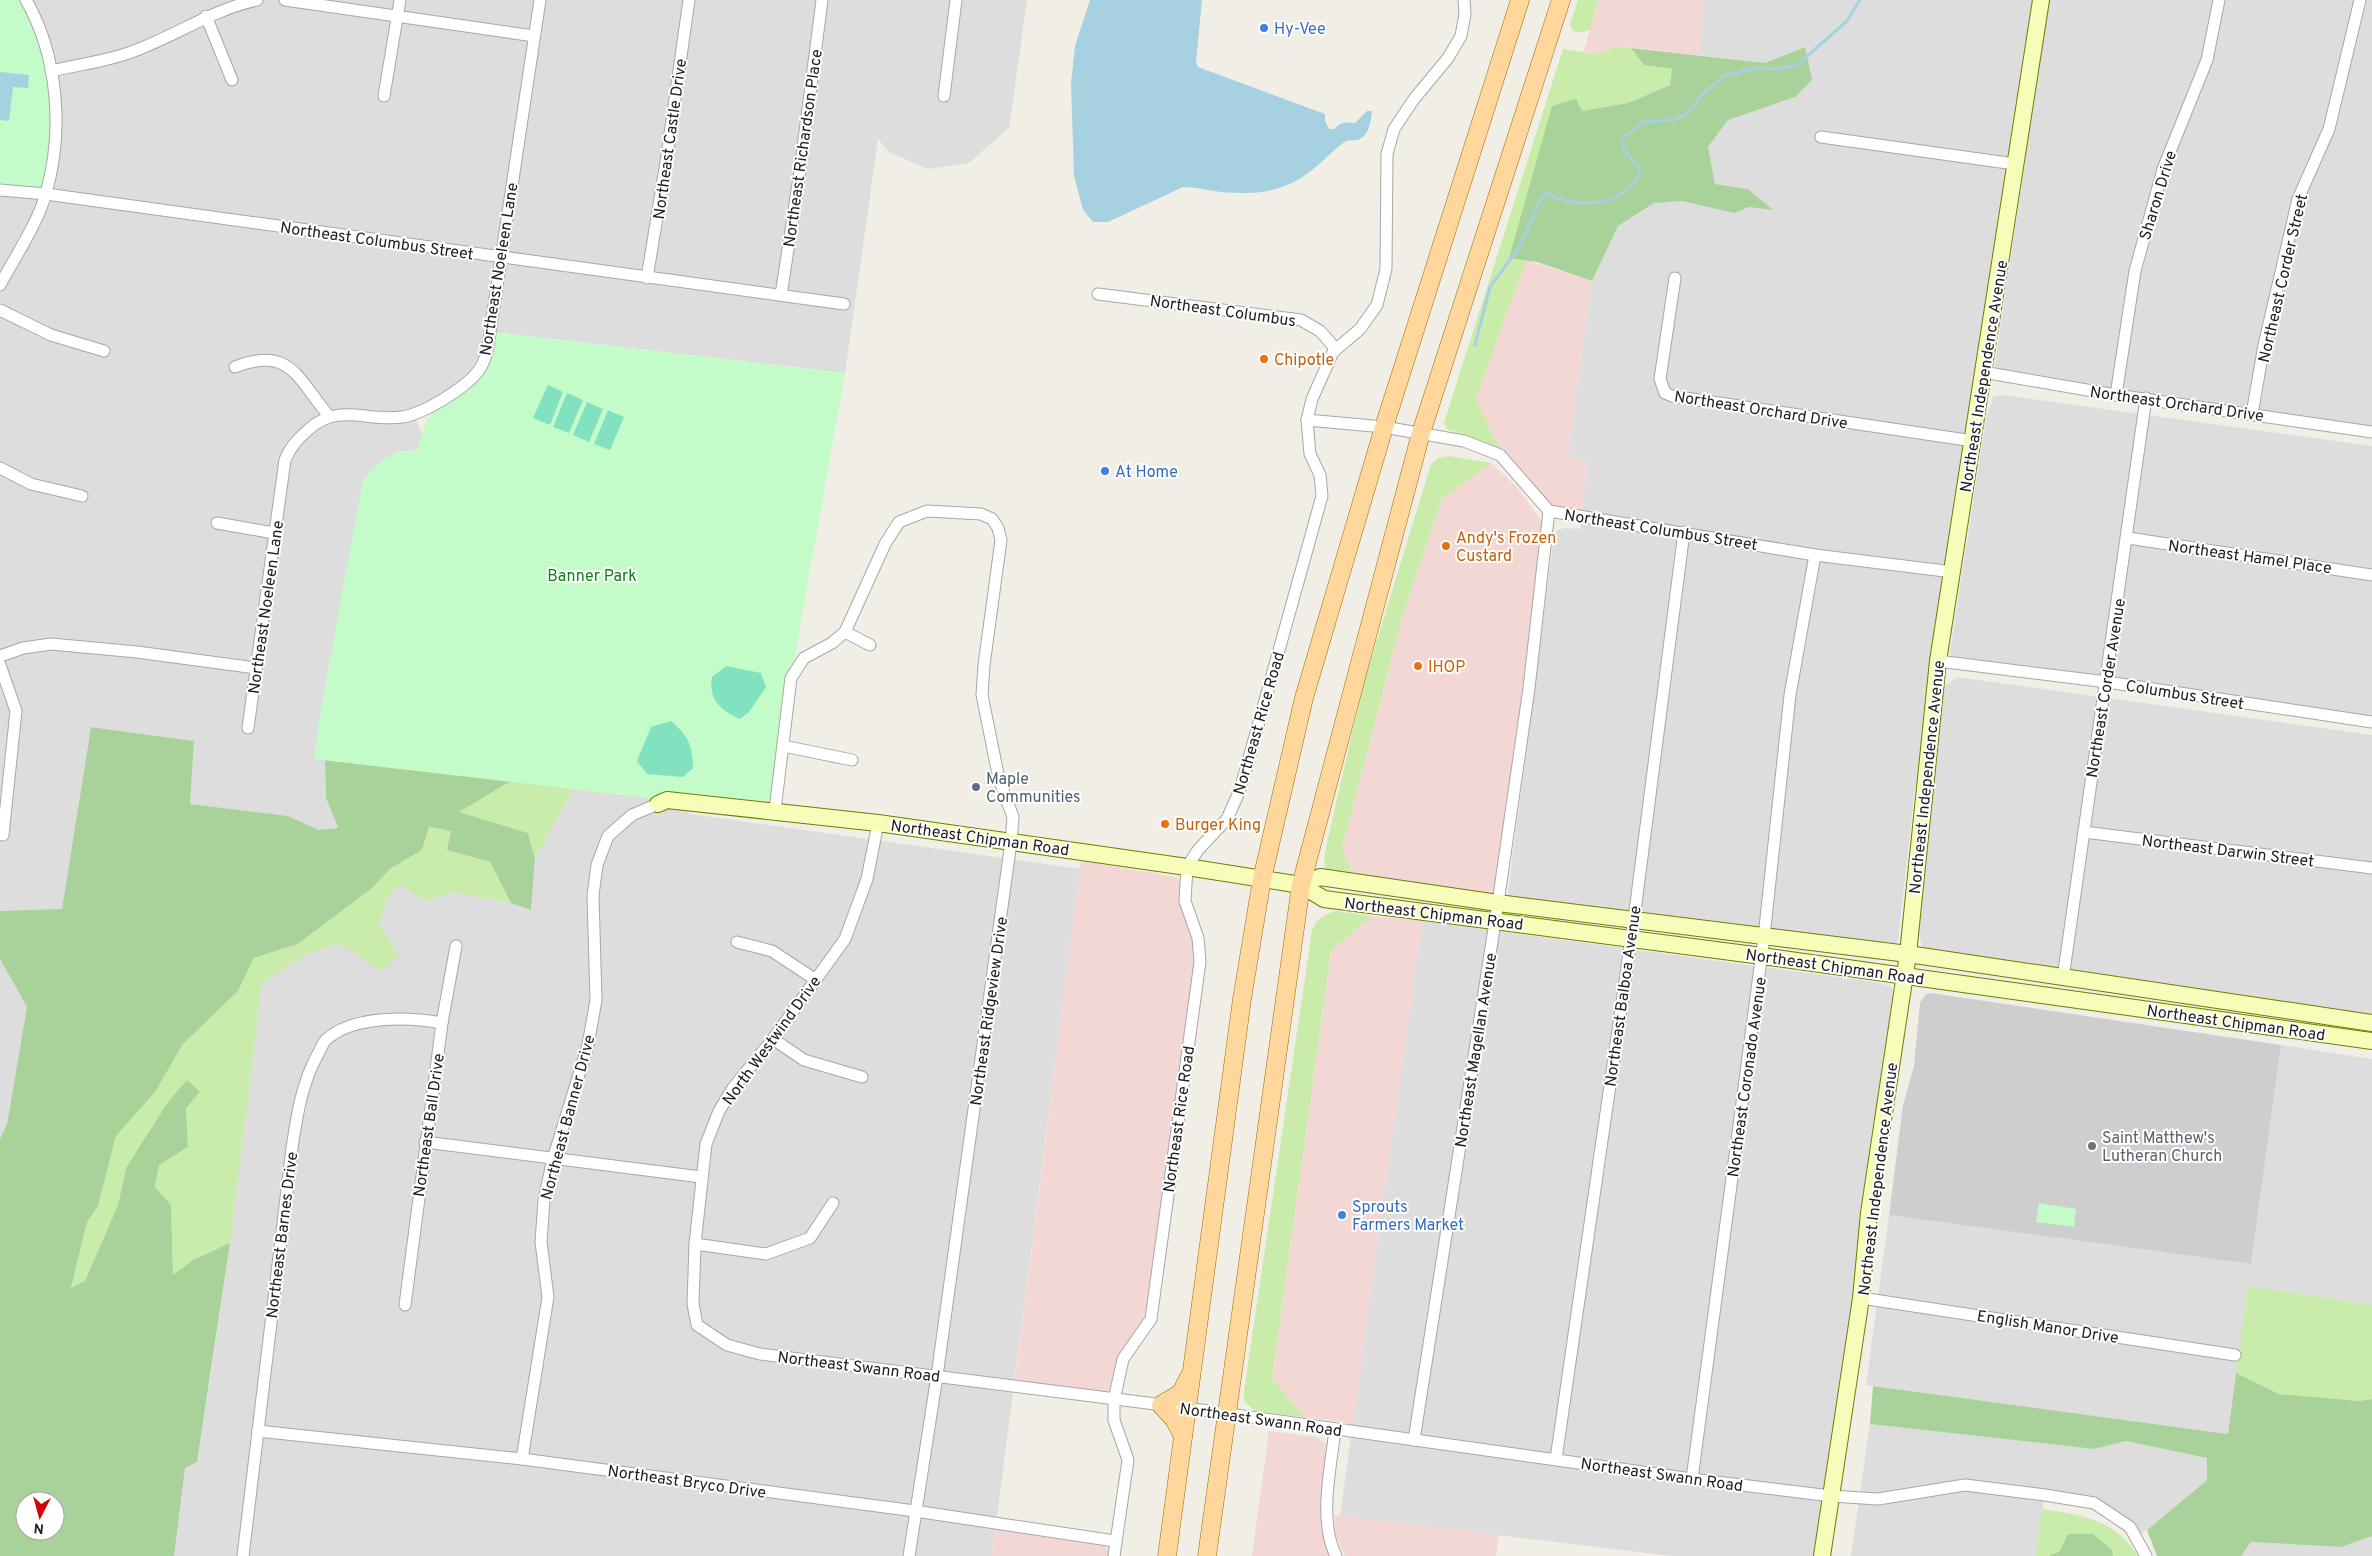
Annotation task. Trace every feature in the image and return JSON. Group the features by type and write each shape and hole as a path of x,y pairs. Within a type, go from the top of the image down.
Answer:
{"main road":[{"path":"1168,1556 1242,999 1262,879 1304,698 1384,427 1520,0"},
{"path":"1207,1556 1301,885 1421,433 1561,0"},
{"name":"Northeast Independence Avenue","path":"1822,1556 1861,1298 1869,1213 1908,954 1938,661 2040,0"},
{"name":"Northeast Chipman Road","path":"658,804 667,800 775,810 878,823 1301,885 1324,899 1631,938 2372,1041"},
{"name":"Northeast Chipman Road","path":"1301,885 1320,877 1498,903 1908,954 2372,1023"},
{"path":"1411,910 1412,891"},
{"path":"2062,997 2066,989 2077,988 2172,999 2198,997"},
{"path":"1184,1436 1174,1419 1161,1405 1181,1393 1192,1372"}],"street":[{"path":"0,285 25,240 46,194 56,118 52,71 42,36 26,0"},
{"path":"52,71 120,56 144,48 206,16 257,0"},
{"path":"285,0 534,36"},
{"path":"384,96 400,0"},
{"name":"Northeast Noeleen Lane","path":"248,728 274,533 289,450 317,421 329,416 402,417 422,411 469,380 480,369 487,352 540,0"},
{"name":"Northeast Castle Drive","path":"647,278 689,0"},
{"name":"Northeast Richardson Place","path":"781,295 800,171 822,0"},
{"path":"944,96 956,0"},
{"name":"Northeast Rice Road","path":"1114,1556 1128,1460 1114,1420 1114,1400 1123,1359 1151,1319 1200,962 1198,938 1185,901 1187,867 1198,850 1227,818 1240,790 1322,496 1320,475 1310,454 1307,420 1312,399 1336,349 1360,329 1377,305 1386,269 1387,154 1394,129 1414,99 1448,58 1461,36 1465,14 1464,0"},
{"name":"Sharon Drive","path":"2116,395 2135,271 2163,169 2207,60 2219,0"},
{"name":"Northeast Corder Street","path":"2252,414 2264,345 2298,199 2329,129 2360,0"},
{"path":"206,16 232,80"},
{"path":"1821,137 2015,164"},
{"name":"Northeast Columbus Street","path":"0,190 46,194 844,304"},
{"name":"Northeast Orchard Drive","path":"1675,278 1660,379 1665,393 1672,396 1973,441"},
{"name":"Northeast Columbus","path":"1098,294 1301,320 1320,331 1336,349"},
{"path":"0,310 51,335 104,351"},
{"path":"235,367 262,359 284,364 301,378 329,416"},
{"name":"Northeast Orchard Drive","path":"1983,372 2116,395 2372,432"},
{"name":"Northeast Corder Avenue","path":"2063,978 2128,538 2146,398"},
{"name":"Northeast Columbus Street","path":"1307,420 1384,427 1464,441 1500,455 1549,511 1815,555 1953,572"},
{"path":"0,468 31,484 82,496"},
{"name":"Northeast Ridgeview Drive","path":"846,632 885,544 899,522 927,511 944,510 981,514 992,519 998,528 1001,540 984,665 982,695 999,780 1013,817 1011,842 937,1376 909,1556"},
{"name":"Northeast Magellan Avenue","path":"1414,1440 1496,921 1530,688 1549,511"},
{"path":"217,523 274,533"},
{"name":"Northeast Balboa Avenue","path":"1556,1459 1634,919 1684,532"},
{"name":"Northeast Hamel Place","path":"2128,538 2372,575"},
{"name":"Northeast Coronado Avenue","path":"1692,1479 1762,956 1790,694 1815,555"},
{"path":"775,810 791,678 804,658 832,643 846,632 870,645"},
{"path":"0,656 23,648 51,644 137,652 256,668"},
{"name":"Columbus Street","path":"1938,661 2107,682 2372,722"},
{"path":"0,665 16,711 3,834 0,834"},
{"path":"783,746 852,760"},
{"name":"Northeast Banner Drive","path":"522,1459 548,1296 541,1242 544,1200 588,1045 596,1000 593,895 597,865 608,836 632,815 658,804"},
{"name":"North Westwind Drive","path":"697,1325 692,1304 694,1244 706,1144 719,1111 733,1088 772,1039 845,939 867,879 878,823"},
{"name":"Northeast Darwin Street","path":"2084,832 2372,868"},
{"path":"737,942 772,951 816,980"},
{"name":"Northeast Ball Drive","path":"405,1305 425,1142 442,1023 456,946"},
{"name":"Northeast Barnes Drive","path":"243,1556 292,1148 298,1108 308,1071 325,1041 345,1028 395,1018 442,1023"},
{"path":"772,1039 804,1060 862,1077"},
{"path":"425,1142 554,1160 701,1177"},
{"path":"694,1244 766,1254 810,1238 833,1203"},
{"name":"English Manor Drive","path":"1861,1298 2235,1354"},
{"name":"Northeast Swann Road","path":"697,1325 727,1344 760,1354 1187,1408 1692,1479 1830,1496 1878,1499 1965,1485 2094,1503 2130,1527 2146,1556"},
{"path":"1335,1429 1326,1519 1329,1536 1336,1556"},
{"name":"Northeast Bryco Drive","path":"258,1430 522,1459 915,1511 1115,1541"}],"shaded area":[{"path":"0,0 1027,0 1009,128 969,163 928,169 889,152 878,139 845,373 484,331 480,354 472,370 415,418 422,435 418,449 399,452 314,758 325,760 326,798 338,829 319,830 288,816 190,804 194,741 91,727 62,910 0,911"},
{"path":"1598,0 1705,0 1698,55 1619,46 1596,54 1584,51"},
{"path":"1705,0 2032,0 1960,509 1914,797 1898,940 1893,949 1512,902 1508,893 1554,536 1558,530 1565,528 1580,529 1588,461 1568,458 1592,281 1618,226 1654,203 1682,201 1734,213 1749,207 1772,210 1748,189 1714,184 1708,147 1728,120 1795,97 1804,47 1765,63 1698,55"},
{"path":"2049,0 2372,0 2372,431 1996,372 1995,364"},
{"path":"1526,260 1592,281 1568,458 1588,461 1581,520 1549,506 1502,456 1476,399"},
{"path":"2003,395 2372,446 2372,723 1952,661 1950,652 1986,418 1993,397"},
{"path":"1491,463 1516,486 1543,523 1497,892 1492,898 1356,882 1342,848 1402,618 1442,499"},
{"path":"1957,677 2372,735 2372,1026 1927,954 1922,947 1919,932 1927,800 1944,687"},
{"path":"573,789 667,800 691,814 1080,869 992,1556 174,1556 185,1468 197,1461 214,1354 230,1243 262,984 306,954 341,944 379,926 388,897 401,885 425,901 454,892 511,903 531,910 535,859"},
{"path":"1081,861 1177,877 1182,883 1197,952 1146,1318 1116,1366 1108,1392 1015,1381"},
{"path":"1371,916 1422,921 1352,1430 1345,1422 1304,1417 1272,1378 1331,951"},
{"path":"1422,921 1875,982 1890,986 1896,993 1816,1556 1672,1556 1340,1516"},
{"path":"0,959 27,1007 7,1124 0,1139"},
{"path":"1931,993 2281,1045 2251,1264 1889,1215 1903,1105 1914,1066 1920,1003 1925,995"},
{"path":"2281,1045 2372,1059 2372,1305 2248,1286 2228,1434 1866,1385 1889,1215 2251,1264"},
{"path":"1870,1424 2094,1449 2126,1441 2207,1458 2207,1480 2139,1536 2100,1511 2044,1500 2035,1556 1851,1556"},
{"path":"1269,1431 1316,1437 1326,1444 1321,1528 1331,1556 1252,1556"},
{"path":"1334,1515 1499,1535 1496,1556 1345,1556 1336,1536"},
{"path":"996,1530 1102,1544 1110,1550 1110,1556 992,1556"},
{"path":"2372,1536 2372,1556 2241,1556 2251,1542 2341,1547"}],"green space":[{"path":"0,0 21,0 32,23 46,66 50,108 49,130 45,179 40,188 0,186"},
{"path":"1578,0 1598,0 1590,30 1582,32 1573,31 1570,24"},
{"path":"1619,46 1631,48 1644,65 1672,69 1670,85 1628,103 1582,111 1510,257 1526,260 1476,399 1499,448 1447,429 1444,423 1563,49 1596,54"},
{"path":"1805,47 1812,80 1795,97 1728,120 1708,147 1715,184 1748,189 1773,210 1749,207 1734,213 1682,201 1654,203 1618,226 1592,281 1537,262 1509,258 1552,106 1576,99 1582,111 1628,103 1670,85 1672,69 1644,65 1631,48 1765,63"},
{"name":"Banner Park","path":"491,332 845,373 791,678 775,810 667,800 314,759 321,708 363,480 386,457 418,449 427,419 480,369"},
{"path":"548,385 563,392 550,425 533,418"},
{"path":"567,393 583,400 569,433 553,427"},
{"path":"587,402 603,409 589,442 573,435"},
{"path":"608,410 624,417 610,450 594,444"},
{"path":"1449,456 1491,463 1442,499 1402,618 1342,848 1356,882 1326,871 1324,863 1326,847 1363,686 1431,464 1438,458"},
{"path":"726,666 761,673 766,687 749,712 740,719 722,708 717,703 712,692 712,677"},
{"path":"671,721 686,737 692,753 693,768 683,777 647,774 637,761 651,727"},
{"path":"91,727 194,741 190,804 288,816 319,830 338,828 326,798 325,760 511,781 459,812 528,833 535,859 531,910 511,903 490,862 447,850 451,831 429,827 422,850 390,869 371,889 298,944 254,958 238,991 182,1045 156,1091 116,1136 98,1206 87,1222 71,1288 85,1281 118,1205 126,1168 168,1102 187,1080 200,1092 186,1108 188,1147 159,1165 155,1187 171,1205 173,1275 193,1260 230,1243 197,1462 185,1468 174,1556 0,1556 0,1139 7,1124 27,1007 0,959 0,911 62,909"},
{"path":"511,781 573,789 535,859 528,833 458,812"},
{"path":"429,827 452,831 448,850 490,862 511,903 454,892 425,901 400,885 388,897 379,926 399,955 381,971 341,944 306,954 262,984 230,1243 193,1260 173,1276 171,1206 155,1188 159,1165 188,1147 186,1108 126,1168 118,1205 85,1281 71,1289 87,1222 98,1206 116,1136 156,1091 182,1045 238,991 254,958 298,944 371,889 390,869 422,850"},
{"path":"1336,911 1371,916 1331,951 1272,1378 1304,1417 1255,1411 1244,1401 1244,1391 1312,931 1321,918"},
{"path":"2039,1203 2076,1209 2074,1227 2036,1222"},
{"path":"2248,1286 2372,1305 2372,1399 2360,1401 2279,1394 2236,1373"},
{"path":"2236,1373 2279,1394 2360,1401 2372,1399 2372,1536 2341,1547 2251,1542 2241,1556 2157,1556 2147,1530 2207,1480 2207,1458 2126,1441 2094,1449 1870,1424 1873,1386 2228,1434"},
{"path":"2042,1509 2084,1517 2108,1526 2128,1543 2138,1556 2113,1556 2112,1550 2060,1551 2048,1556 2035,1556"},
{"path":"2068,1534 2093,1534 2112,1550 2113,1556 2048,1556 2060,1551"}],"water":[{"path":"1090,0 1202,0 1196,62 1198,67 1325,114 1325,121 1329,129 1334,129 1343,123 1355,123 1367,111 1372,111 1367,132 1357,140 1343,143 1298,180 1277,189 1244,193 1183,187 1108,222 1093,222 1083,210 1074,176 1071,83 1075,46"},
{"path":"0,72 29,75 28,88 13,87 9,121 0,120"}],"waterway":[{"path":"1475,345 1490,287 1520,246 1541,198 1547,193 1572,202 1586,203 1600,202 1625,192 1634,182 1640,170 1623,148 1622,139 1643,122 1672,120 1685,115 1705,92 1724,76 1756,68 1779,69 1797,65 1847,21 1860,0"}],"place":[{"name":"Hy-Vee","path":"1264,28"},
{"name":"Chipotle","path":"1264,359"},
{"name":"At Home","path":"1105,471"},
{"name":"Andy's Frozen Custard","path":"1446,546"},
{"name":"IHOP","path":"1418,666"},
{"name":"Maple Communities","path":"976,787"},
{"name":"Burger King","path":"1165,824"},
{"name":"Saint Matthew's Lutheran Church","path":"2092,1146"},
{"name":"Sprouts Farmers Market","path":"1342,1215"}]}
